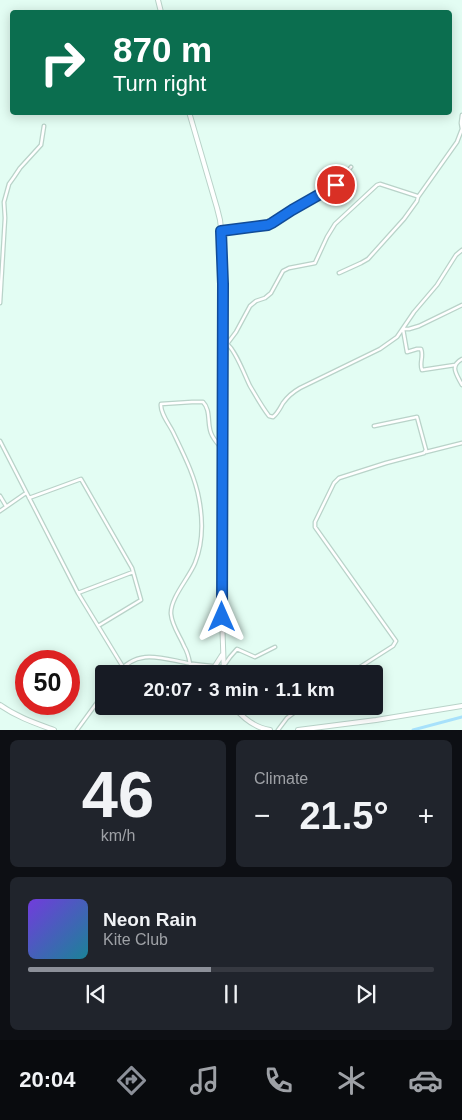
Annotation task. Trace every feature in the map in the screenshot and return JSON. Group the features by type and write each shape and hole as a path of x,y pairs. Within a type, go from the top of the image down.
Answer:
{"main road":[{"path":"190,115 217,208 221,231 225,344 222,450 223,665"},
{"path":"216,665 223,653"},
{"path":"0,705 25,720 54,730"},
{"path":"298,730 462,706"},
{"path":"242,715 261,728 270,730"}],"street":[{"path":"338,273 368,259 404,219 457,142 462,129 462,115"},
{"path":"0,303 5,218 4,202 14,177 41,146 44,126"},
{"path":"221,231 272,223 336,185 352,167"},
{"path":"418,197 380,184 376,185 336,224 327,237 315,262 282,271 271,293 250,306 236,332 225,344 232,348 243,372 269,416 273,417 277,414 284,401 300,388 380,349 396,337 462,250"},
{"path":"403,329 419,326 462,305"},
{"path":"403,329 407,352 421,349 420,364 422,370 455,365 462,358"},
{"path":"455,365 462,385"},
{"path":"190,664 185,647 173,621 172,609 179,590 195,563 201,543 200,506 194,481 163,412 162,404 203,402 208,409 210,432 222,450"},
{"path":"374,426 417,417 426,452"},
{"path":"0,441 78,593 122,665"},
{"path":"363,665 393,646 396,641 315,527 314,522 334,483 339,478 386,463 462,443"},
{"path":"28,498 81,480 83,481 133,572 141,600 98,626"},
{"path":"0,511 26,493"},
{"path":"0,496 6,506"},
{"path":"78,593 133,572"},
{"path":"224,665 237,649 256,657 275,647"},
{"path":"125,665 137,658 149,657 202,665"},
{"path":"77,730 95,705"},
{"path":"278,730 291,715"}],"waterway":[{"path":"413,730 462,717"}],"route":[{"path":"222,617 223,284 221,231 268,225 336,185"}]}
